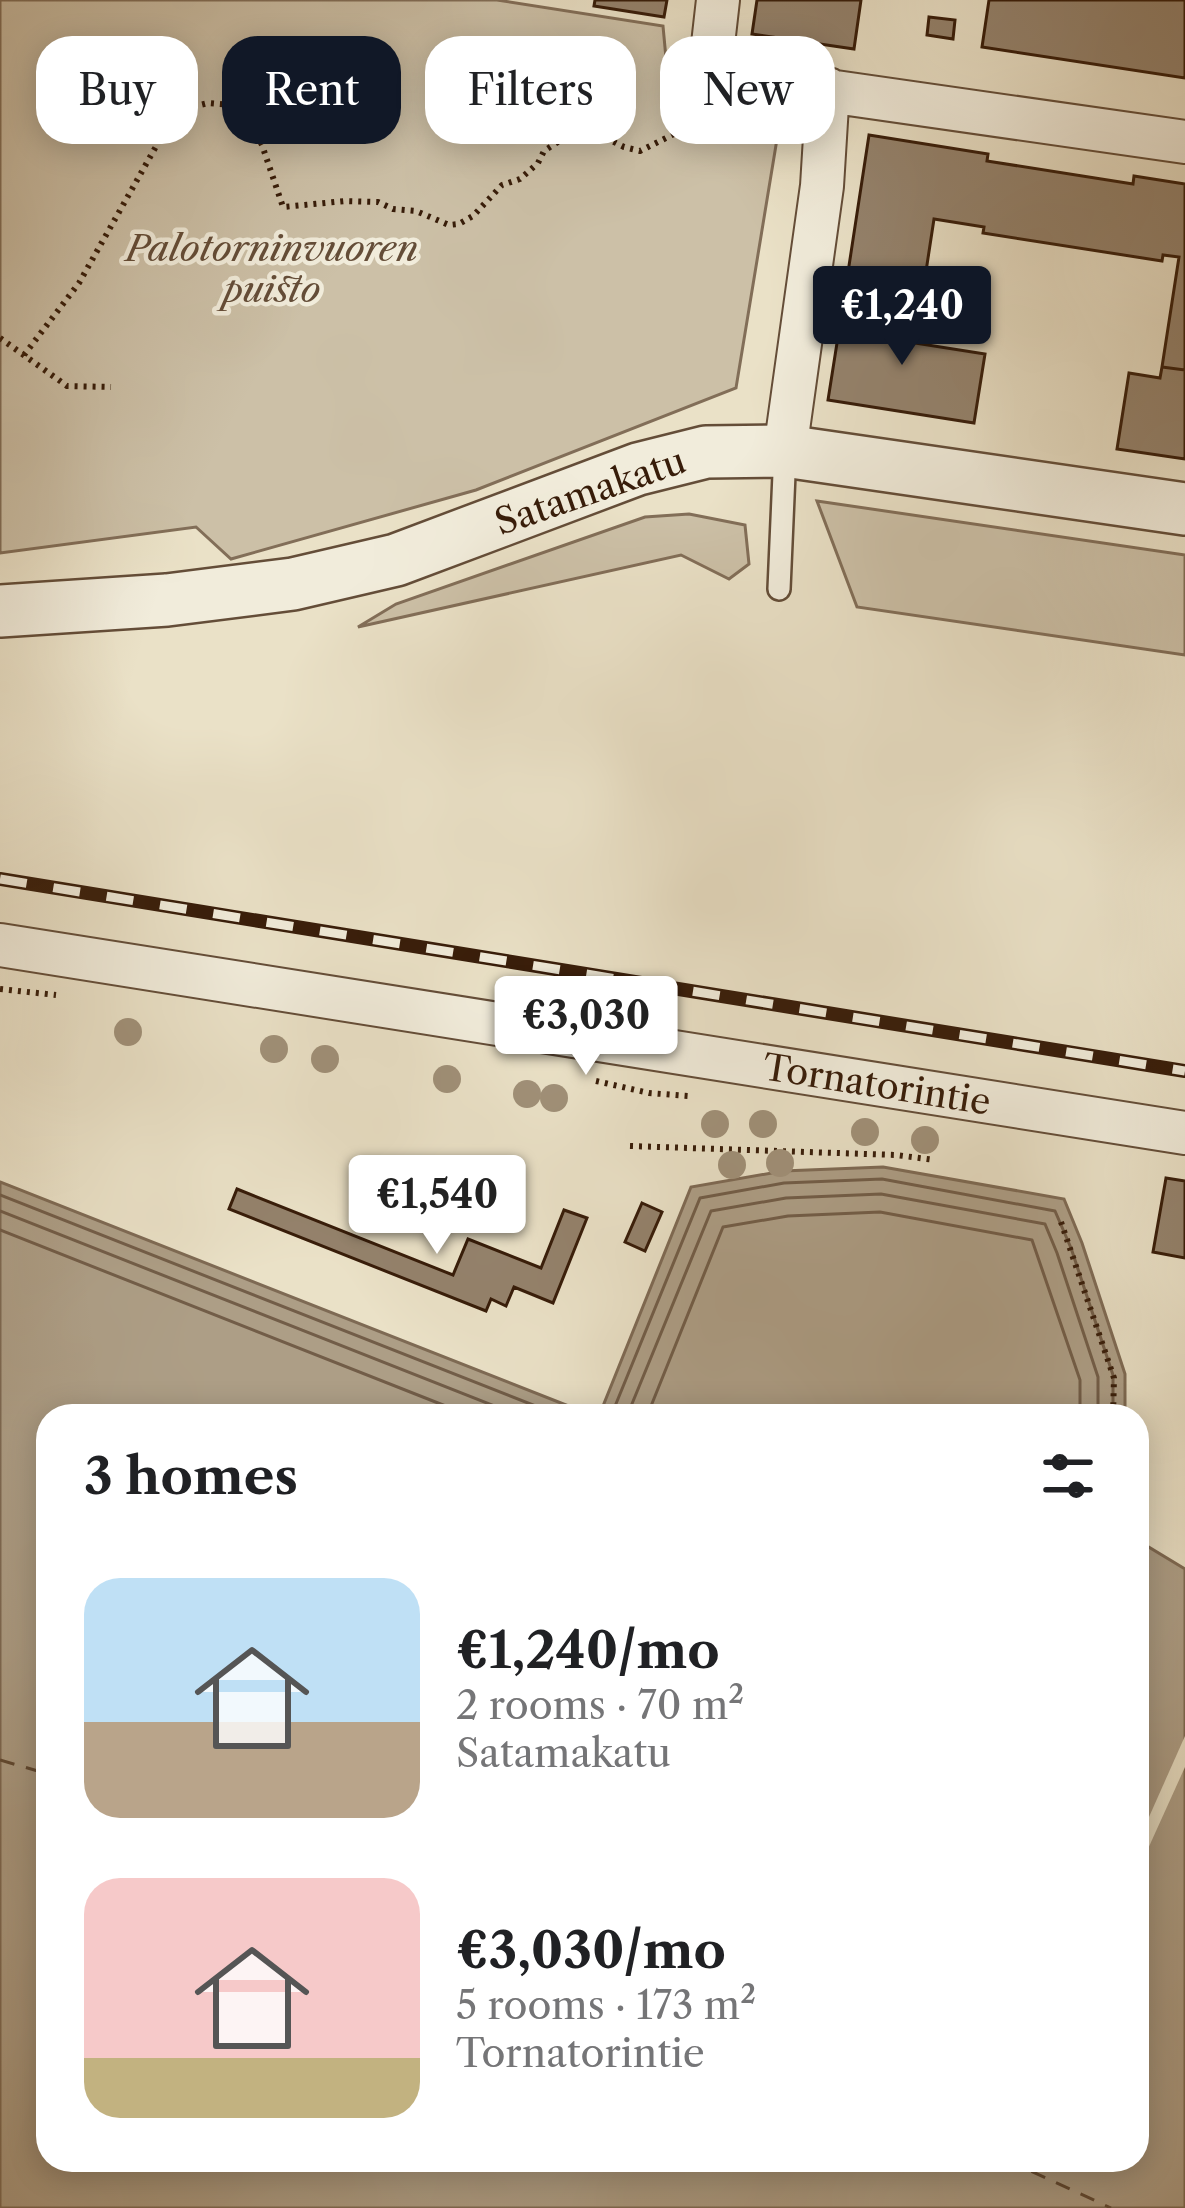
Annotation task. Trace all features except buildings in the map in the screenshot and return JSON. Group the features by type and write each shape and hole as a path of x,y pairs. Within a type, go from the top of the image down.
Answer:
{"street":[{"path":"714,36 718,0"},
{"path":"835,90 1185,142"},
{"path":"785,452 825,144"},
{"name":"Satamakatu","path":"0,611 166,600 293,584 396,560 638,469 706,452 785,452 1185,509"},
{"name":"Tornatorintie","path":"0,945 1185,1132"}],"lane":[{"path":"779,589 785,452"}],"path":[{"path":"24,355 79,283 176,111 208,103 242,106 284,207 378,202 449,225 473,216 502,185 520,179 544,151 561,140 592,131 640,151 660,141"},
{"path":"0,338 68,386 111,388"},
{"path":"630,1146 896,1154 935,1160"},
{"path":"1061,1222 1114,1378 1113,1404"},
{"path":"1070,1248 1082,1243"}],"green space":[{"name":"Palotorninvuoren puisto","path":"0,0 497,0 663,26 660,144 776,144 736,388 476,490 231,559 196,527 0,553"},
{"path":"817,501 1185,555 1185,655 857,607"},
{"path":"689,514 745,525 749,564 729,579 681,555 358,627 396,604 645,517"}],"water":[{"path":"883,1167 1064,1199 1125,1374 1125,1404 604,1404 691,1187 783,1171"},
{"path":"0,1182 564,1404 36,1404 36,2172 1149,2172 1149,1547 1185,1569 1185,2208 0,2208"}],"pier":[{"path":"1185,1736 1185,1767 1149,1847 1149,1817"}],"ferry route":[{"path":"0,1760 36,1770"},
{"path":"1033,2172 1111,2208"}],"railway":[{"path":"0,879 1185,1071"}]}
